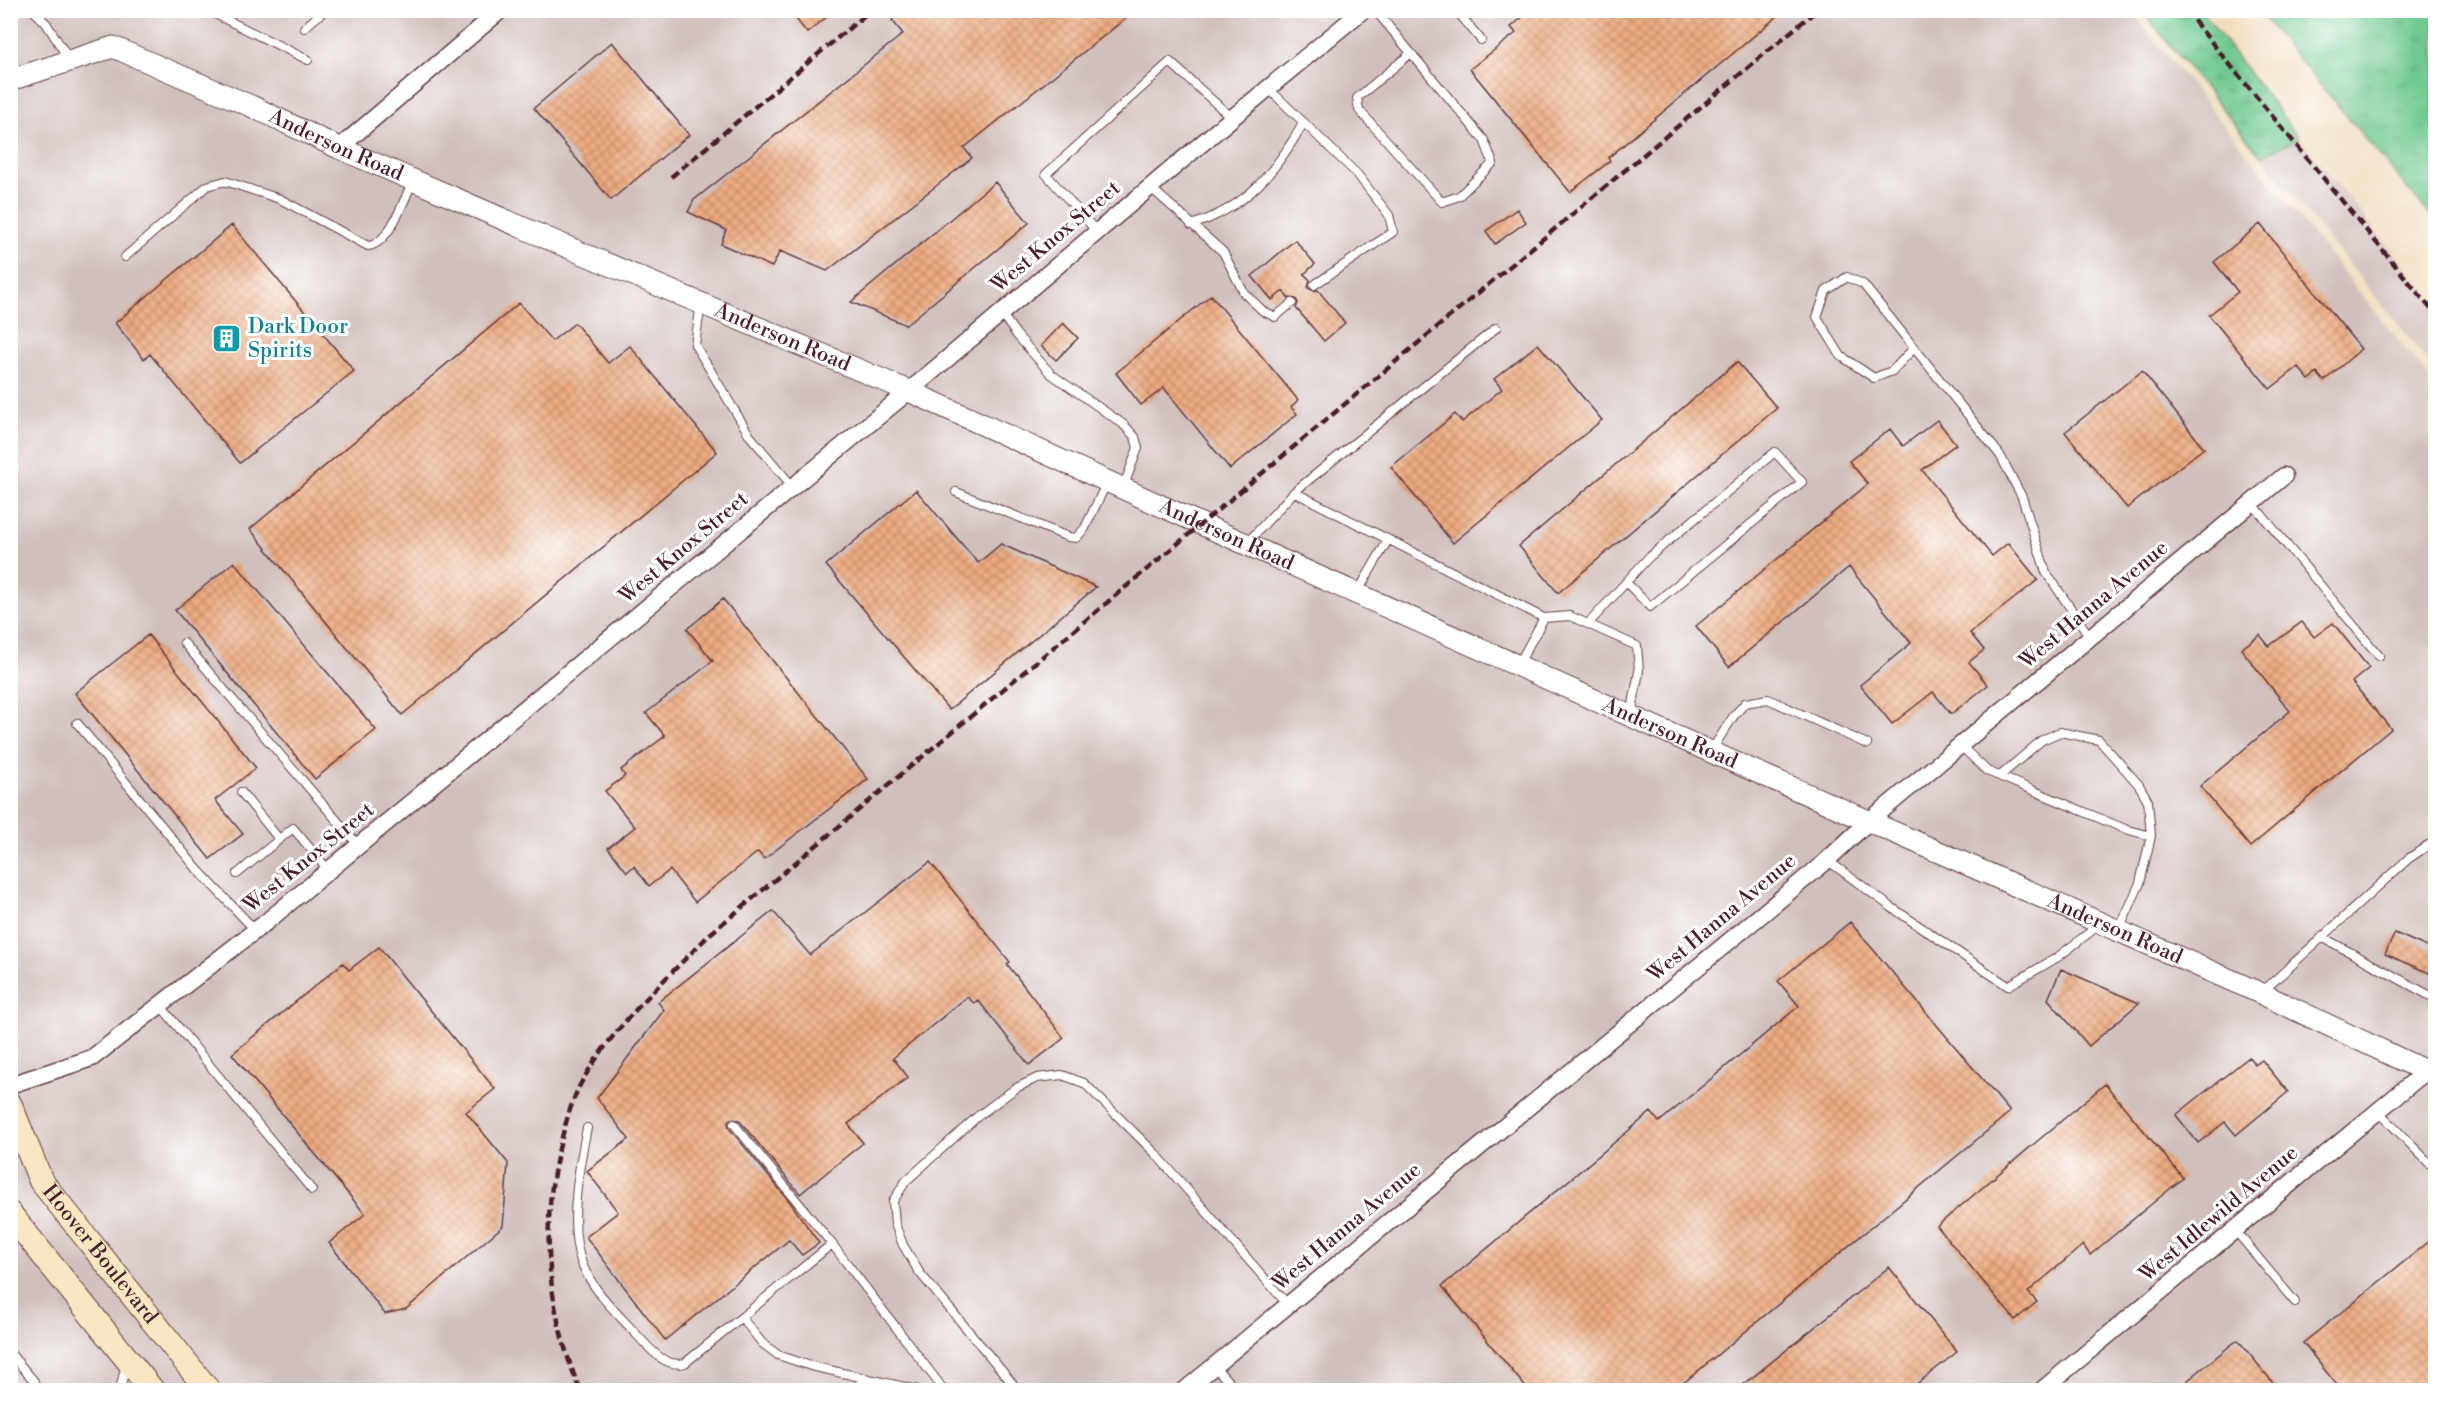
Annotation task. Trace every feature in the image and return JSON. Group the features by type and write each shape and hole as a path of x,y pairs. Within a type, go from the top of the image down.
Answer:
{"main road":[{"name":"Hoover Boulevard","path":"10,1105 41,1182 208,1390"},
{"name":"Hoover Boulevard","path":"10,1214 152,1390"}],"street":[{"path":"339,148 501,10"},
{"name":"West Knox Street","path":"10,1085 92,1058 256,931 909,391 1363,10"},
{"name":"Anderson Road","path":"10,80 112,47 251,106 413,180 909,391 1868,822 2111,926 2260,993 2430,1074"},
{"name":"West Hanna Avenue","path":"1185,1390 1827,860 1868,822 2284,476"},
{"name":"West Idlewild Avenue","path":"2042,1390 2378,1111 2430,1074"}],"lane":[{"path":"33,10 46,23 70,61"},
{"path":"207,10 308,60"},
{"path":"304,28 325,10"},
{"path":"1375,10 1484,140 1493,163 1458,196 1442,202 1359,110 1358,98 1410,54"},
{"path":"1456,10 1481,40"},
{"path":"1097,232 1046,174 1170,62 1232,118"},
{"path":"1268,88 1357,174 1389,215 1393,232 1314,285"},
{"path":"1191,225 1208,220 1233,206 1263,183 1304,122"},
{"path":"125,257 207,186 225,181 280,199 369,246 374,246 379,244 393,224 413,180"},
{"path":"1150,187 1223,252 1244,293 1263,311 1275,317 1292,303"},
{"path":"1914,348 1892,371 1874,378 1841,356 1817,317 1826,291 1847,277 1863,284 2000,455 2022,497 2046,572 2090,638"},
{"path":"700,303 695,345 750,436 793,487"},
{"path":"956,492 1068,537 1076,538 1115,485 1138,448 1135,437 1123,424 1051,374 1000,313"},
{"path":"1246,544 1294,492 1496,328"},
{"path":"1588,624 1648,558 1775,452 1802,482 1650,607 1627,583"},
{"path":"1294,492 1544,618 1569,616 1637,646 1640,672 1631,716"},
{"path":"2252,503 2379,656"},
{"path":"1357,594 1388,540"},
{"path":"1517,665 1544,618"},
{"path":"184,643 359,846"},
{"path":"1711,752 1733,717 1745,703 1768,699 1867,744"},
{"path":"77,723 198,870 256,931"},
{"path":"1827,860 1891,907 2008,986 2111,926 2140,883 2151,836 2148,801 2139,786 2099,740 2060,732 2042,740 2000,776"},
{"path":"1960,745 1987,771 2125,829 2151,836"},
{"path":"241,792 279,839"},
{"path":"237,874 293,828 328,871"},
{"path":"2260,993 2408,859 2436,840"},
{"path":"2322,937 2406,985 2436,999"},
{"path":"160,1005 312,1190"},
{"path":"1017,1390 919,1272 903,1245 895,1224 893,1201 906,1180 978,1116 1016,1088 1037,1078 1062,1076 1084,1083 1155,1153 1288,1305"},
{"path":"2378,1111 2429,1163 2436,1166"},
{"path":"734,1124 832,1244 944,1390"},
{"path":"587,1128 577,1198 578,1251 589,1277 608,1303 663,1360 675,1366 686,1363 832,1244"},
{"path":"2235,1230 2295,1302"},
{"path":"742,1318 762,1343 778,1355 811,1366 918,1390"},
{"path":"10,1353 34,1381 32,1390"},
{"path":"120,1390 127,1360"},
{"path":"1214,1366 1236,1390"},
{"path":"858,1390 862,1378"}],"shaded area":[{"path":"10,11 2131,11 2435,385 2435,1390 11,1390"},
{"path":"2299,138 2435,303 2435,370 2261,156"}],"green space":[{"path":"2142,11 2202,11 2299,138 2261,156"},
{"path":"2258,11 2435,11 2435,221"}],"building":[{"path":"789,10 835,10 807,33"},
{"path":"903,10 1136,10 964,148 972,158 827,271 780,251 772,267 721,244 726,230 688,212 694,200 903,34 892,20"},
{"path":"1531,10 1785,10 1608,158 1610,161 1570,192 1470,69 1516,33 1511,27"},
{"path":"612,42 689,135 611,200 534,108"},
{"path":"995,182 1029,223 906,325 851,302"},
{"path":"1517,209 1526,222 1495,244 1486,231"},
{"path":"2260,224 2361,349 2324,381 2317,373 2309,380 2298,367 2270,389 2209,315 2238,292 2214,262"},
{"name":"Dark Door Spirits","path":"232,225 354,371 240,463 150,354 144,359 115,323"},
{"path":"1295,240 1315,264 1304,274 1310,280 1308,288 1318,290 1345,323 1324,341 1296,308 1298,303 1296,299 1288,298 1283,291 1272,300 1252,276"},
{"path":"1211,295 1298,400 1291,407 1297,414 1230,469 1164,388 1141,405 1116,373"},
{"path":"519,303 552,341 575,323 608,363 630,346 717,452 402,715 250,529"},
{"path":"1063,323 1078,338 1056,360 1041,346"},
{"path":"1538,344 1602,420 1453,543 1391,467 1455,414 1462,422 1502,389 1494,379"},
{"path":"1737,362 1777,408 1558,593 1519,546"},
{"path":"2142,371 2204,448 2127,508 2065,432"},
{"path":"1937,420 1956,444 1922,470 1992,556 2008,543 2038,580 1970,633 1984,650 1969,662 1988,685 1951,714 1933,692 1892,724 1860,685 1911,643 1849,567 1729,667 1696,626 1868,484 1849,461 1890,429 1903,446"},
{"path":"916,490 978,563 1001,544 1096,587 949,710 826,565"},
{"path":"234,562 376,730 315,779 175,610"},
{"path":"723,599 868,779 764,859 758,852 695,902 670,870 649,886 634,866 627,872 608,848 635,827 605,791 625,776 621,770 665,736 646,713 713,661 687,629"},
{"path":"2302,622 2314,637 2333,623 2369,668 2352,682 2391,729 2250,847 2200,786 2290,711 2241,649 2260,635 2269,646"},
{"path":"148,635 256,768 215,800 243,834 210,859 75,693"},
{"path":"930,862 1010,962 1007,964 1064,1038 1029,1065 978,1000 974,1003 967,997 893,1058 908,1077 848,1124 863,1143 800,1194 739,1120 730,1119 729,1128 790,1202 819,1243 802,1255 789,1240 665,1340 586,1237 618,1212 587,1171 629,1139 597,1098 664,1010 658,1002 773,911 810,955"},
{"path":"1850,922 2010,1112 1675,1390 1528,1390 1442,1286 1651,1112 1659,1122 1799,1006 1778,981"},
{"path":"2395,933 2436,951 2436,959 2429,973 2385,954"},
{"path":"379,947 495,1089 466,1112 508,1163 503,1226 406,1309 385,1314 329,1243 365,1214 232,1054 343,963 349,970"},
{"path":"2061,969 2139,1003 2089,1046 2048,999"},
{"path":"2249,1057 2255,1065 2262,1060 2288,1092 2236,1135 2225,1122 2198,1143 2176,1115"},
{"path":"2105,1084 2183,1178 2090,1255 2083,1245 2028,1292 2037,1302 2015,1320 1937,1226"},
{"path":"2436,1236 2436,1390 2341,1390 2303,1343"},
{"path":"1889,1267 1957,1352 1909,1390 1737,1390"},
{"path":"2238,1340 2279,1390 2176,1390 2231,1345"}],"railway":[{"path":"671,177 871,10"},
{"path":"580,1390 560,1329 550,1267 550,1204 554,1172 567,1120 580,1085 607,1043 640,1005 710,934 1817,10"},
{"path":"2185,10 2436,315"}],"place":[{"name":"Dark Door Spirits","path":"227,339"}]}
